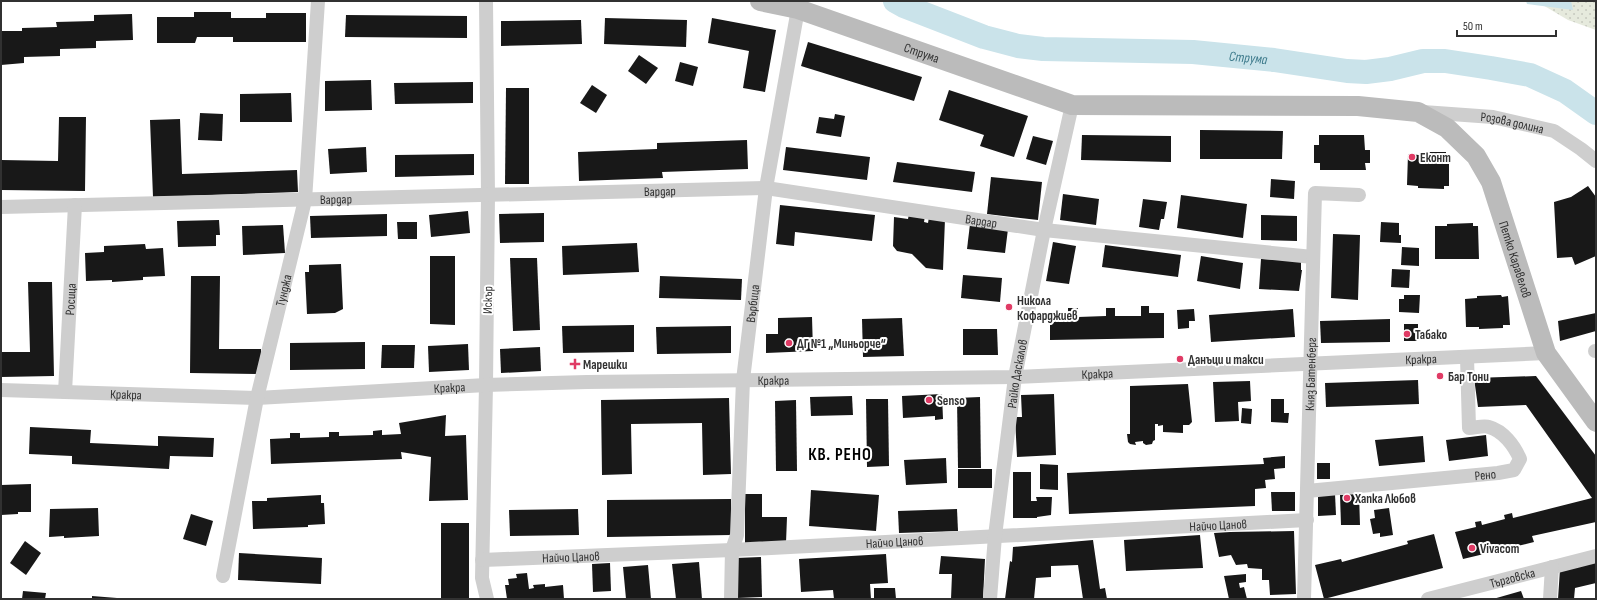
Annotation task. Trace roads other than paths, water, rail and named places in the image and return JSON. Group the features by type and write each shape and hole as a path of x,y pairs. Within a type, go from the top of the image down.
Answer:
{"main road":[{"name":"Струма","path":"760,1 798,10 1072,105 1358,106 1418,112"},
{"name":"Петко Каравелов","path":"1418,112 1447,128 1476,156 1491,182 1546,354 1596,422"}],"street":[{"name":"Тунджа","path":"223,576 257,398 306,200 318,1"},
{"name":"Искър","path":"486,1 488,195 482,578 487,599"},
{"name":"Върбица","path":"731,599 732,550 737,535 743,380 766,188 798,10"},
{"name":"Райко Даскалов","path":"990,599 994,536 1015,376 1044,230 1072,105"},
{"name":"Розова долина","path":"1418,112 1493,117 1554,131 1596,161"},
{"name":"Вардар","path":"1,207 766,188 1044,230 1313,257"},
{"name":"Княз Батенберг","path":"1304,599 1315,193 1359,195"},
{"name":"Росица","path":"65,392 75,205"},
{"name":"Кракра","path":"1,390 257,398 486,385 1015,376 1546,354"},
{"name":"Рено","path":"1307,492 1514,470 1520,459 1516,450 1507,438 1488,427 1469,428 1467,357"},
{"name":"Найчо Цанов","path":"482,560 732,550 1307,520"},
{"name":"Търговска","path":"1428,599 1596,556"},
{"path":"1550,599 1552,567"}],"water":[{"path":"1526,1 1571,1 1573,10 1527,4"}],"waterway":[{"name":"Струма","path":"895,1 904,6 984,37 1018,46 1043,49 1193,52 1274,60 1347,71 1366,72 1390,69 1423,61 1445,61 1491,68 1530,75 1565,91 1596,113"}],"place":[{"name":"Еконт","path":"1412,157"},
{"name":"Никола Кофарджиев","path":"1009,307"},
{"name":"Табако","path":"1407,334"},
{"name":"ДГ №1 „Миньорче“","path":"789,343"},
{"name":"Данъци и такси","path":"1180,359"},
{"name":"Марешки","path":"575,364"},
{"name":"Бар Тони","path":"1440,376"},
{"name":"Senso","path":"929,400"},
{"name":"Хапка Любов","path":"1347,498"},
{"name":"Vivacom","path":"1472,548"}],"district":[{"name":"КВ. РЕНО","path":"840,454"}]}
